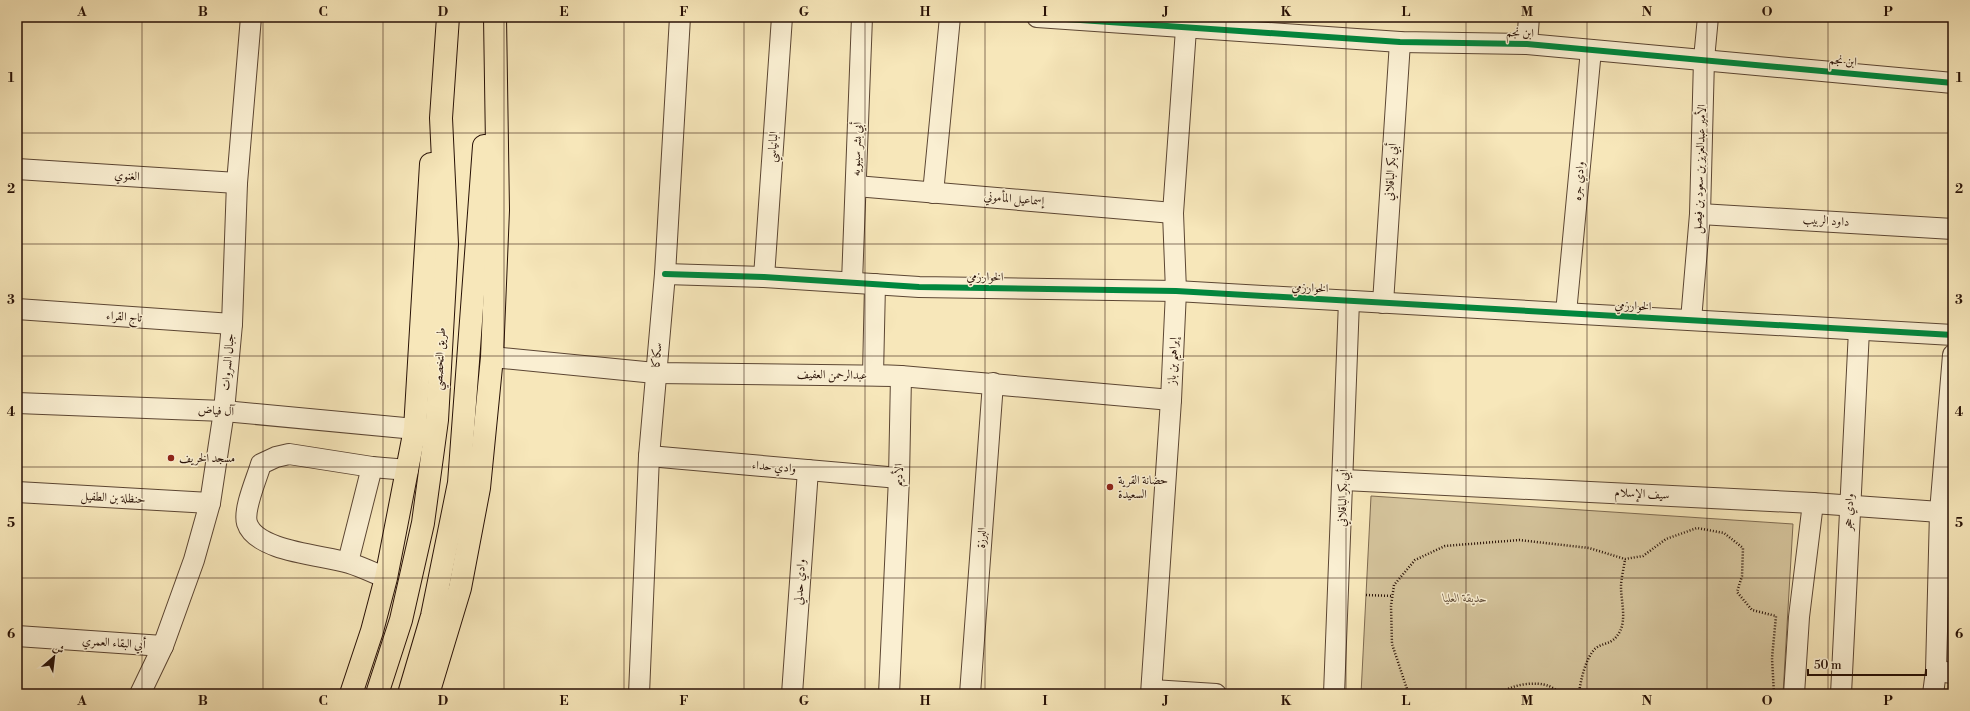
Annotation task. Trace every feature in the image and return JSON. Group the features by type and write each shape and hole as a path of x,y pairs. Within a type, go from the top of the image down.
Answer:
{"main road":[{"name":"طريق التخصصي","path":"377,694 401,620 423,523 437,420 447,244 441,118 448,17"},
{"path":"428,694 460,588 479,488 492,357 498,210 494,17"},
{"path":"409,694 432,616 459,482 467,397 494,17"},
{"path":"351,694 372,631 386,578 415,429 431,157 441,118"}],"street":[{"name":"جبال السروات","path":"140,694 162,646 194,560 210,504 224,411 232,324 237,183 251,17"},
{"name":"سكاكا","path":"639,694 649,456 655,373 665,274 680,17"},
{"name":"البانياسي","path":"764,277 782,17"},
{"name":"أبي بشر سيبويه","path":"852,282 862,17"},
{"path":"933,193 950,17"},
{"name":"ابن نجم","path":"1037,17 1186,29 1400,42 1527,44 1953,83"},
{"path":"1527,44 1529,17"},
{"name":"الأمير عبدالعزيز بن سعود بن فيصل","path":"1690,320 1700,214 1704,59 1708,17"},
{"name":"إبراهيم بن باز","path":"1152,692 1171,400 1176,291 1173,213 1186,29"},
{"name":"أبي بكر الباقلاني","path":"1383,303 1400,42"},
{"name":"وادي جره","path":"1566,313 1591,50"},
{"name":"الغنوي","path":"17,169 237,183"},
{"name":"إسماعيل المأموني","path":"856,186 1173,213"},
{"name":"داود الربيب","path":"1700,214 1953,228"},
{"name":"الخوارزمي","path":"665,274 764,277 919,287 1176,291 1953,335"},
{"path":"875,284 873,375 901,376"},
{"name":"أبي بكر الباقلاني","path":"1334,694 1344,480 1349,301"},
{"name":"تاج القراء","path":"17,309 232,324"},
{"name":"وادي حجر","path":"1841,694 1849,505 1859,330"},
{"path":"1933,694 1944,672 1944,524 1953,355"},
{"name":"عبدالرحمن العفيف","path":"492,357 655,373 901,376 1171,400"},
{"name":"الأديم","path":"889,694 899,478 901,376"},
{"name":"البرزة","path":"970,694 993,383"},
{"name":"آل فياض","path":"17,403 224,411 415,429"},
{"path":"386,578 348,562 309,555 262,540 251,531 246,522 247,508 261,464 276,457 289,454 372,467 408,470"},
{"name":"وادي حداء","path":"649,456 899,478"},
{"path":"348,562 372,467"},
{"name":"وادي حدلي","path":"792,694 808,470"},
{"name":"سيف الإسلام","path":"1344,480 1849,505 1944,524"},
{"name":"حنظلة بن الطفيل","path":"17,492 210,504"},
{"path":"1794,694 1799,617 1813,503"},
{"name":"أبي البقاء العمري","path":"17,636 162,646"},
{"path":"1152,692 1216,694"}],"path":[{"path":"1404,694 1407,689 1392,644 1391,606 1394,585 1415,560 1445,546 1519,540 1589,548 1625,559 1643,556 1666,539 1697,528 1724,533 1743,548 1742,576 1736,592 1752,610 1776,616 1772,658 1774,694"},
{"path":"1579,694 1580,683 1587,664 1596,648 1610,643 1620,632 1623,615 1621,586 1625,559"},
{"path":"1366,595 1392,596"},
{"path":"1501,694 1504,691 1520,686 1539,684 1548,686 1563,694"}],"green space":[{"name":"حديقة العليا","path":"1371,496 1793,524 1783,694 1361,694"}],"cycle path":[{"path":"1037,17 1400,42 1527,44 1953,83"},
{"path":"665,274 764,277 919,287 1176,291 1953,335"}],"place":[{"name":"مسجد الخريف","path":"171,458"},
{"name":"حضانة القرية السعيدة","path":"1110,487"}]}
